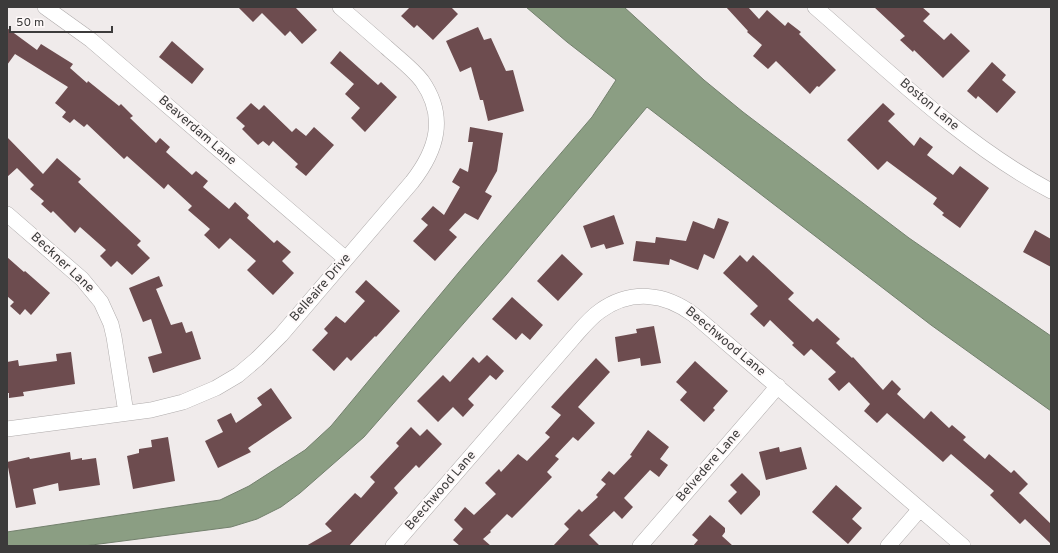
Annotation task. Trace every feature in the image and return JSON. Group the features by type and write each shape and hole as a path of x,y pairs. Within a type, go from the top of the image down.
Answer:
{"street":[{"name":"Beaverdam Lane","path":"44,7 91,40 346,259"},
{"name":"Belleaire Drive","path":"7,429 156,409 183,402 216,388 238,375 277,339 421,171 431,153 436,134 433,103 421,80 400,58 340,7"},
{"name":"Boston Lane","path":"815,7 918,97 975,143 1009,166 1051,191"},
{"name":"Beckner Lane","path":"7,214 82,279 101,302 109,318 114,337 126,414"},
{"name":"Beechwood Lane","path":"393,546 574,337 599,312 629,297 650,296 659,297 686,308 963,546"},
{"name":"Belvedere Lane","path":"640,546 778,386"},
{"path":"888,546 920,509"}],"shaded area":[{"path":"526,7 624,7 704,80 743,112 909,238 1051,336 1051,411 931,325 647,107 506,275 364,437 300,493 281,507 257,519 231,527 84,546 7,546 7,532 220,500 249,486 305,450 331,426 459,272 592,117 616,80 567,42"}],"building":[{"path":"238,7 295,7 317,30 302,44 290,31 285,36 262,13 253,22"},
{"path":"410,7 451,7 458,14 433,40 417,25 414,28 401,16"},
{"path":"726,7 748,7 759,19 767,10 785,26 788,22 801,32 799,34 836,70 810,94 776,61 768,69 753,56 762,45 747,32 748,31"},
{"path":"874,7 922,7 930,14 923,21 944,40 951,33 970,51 943,78 914,50 913,52 900,40 905,36"},
{"path":"478,27 484,40 491,38 506,71 513,70 524,111 488,121 483,100 480,100 471,67 460,72 446,41"},
{"path":"7,28 37,50 41,44 73,64 70,68 87,83 88,81 119,106 121,104 133,116 130,118 156,143 160,138 170,147 166,152 192,175 196,171 208,181 203,187 229,209 235,202 249,215 247,218 274,243 277,240 291,252 282,261 294,273 273,295 247,270 256,261 230,238 219,249 204,235 210,229 188,210 192,206 168,184 164,189 127,156 124,159 87,124 84,127 74,119 70,123 62,117 66,112 55,103 68,87 15,54 7,65"},
{"path":"172,41 204,69 192,84 159,57"},
{"path":"340,51 378,85 381,82 397,97 365,132 351,118 360,108 345,94 354,84 330,63"},
{"path":"992,62 1006,75 1002,80 1016,92 997,113 978,96 976,99 967,91"},
{"path":"251,103 259,110 264,105 292,132 296,128 306,136 314,127 334,145 306,176 295,167 298,164 273,141 269,146 263,141 258,145 242,129 245,126 236,118"},
{"path":"883,103 895,114 888,121 914,146 920,137 933,147 927,155 953,175 960,166 989,188 960,228 942,215 944,213 933,204 937,198 887,161 878,170 847,140"},
{"path":"470,127 503,133 497,171 485,192 492,196 478,220 465,213 449,230 457,237 435,261 413,241 428,225 421,219 433,206 444,215 460,187 452,182 460,168 468,172 473,142 468,142"},
{"path":"7,137 43,174 57,158 81,179 78,182 141,241 137,245 150,258 132,275 117,261 111,267 100,256 106,250 80,227 75,233 53,211 51,213 41,204 44,201 30,189 34,185 17,168 7,177"},
{"path":"614,215 624,244 606,249 604,244 591,248 583,226"},
{"path":"718,218 729,222 714,259 704,254 698,270 670,259 669,265 633,261 636,241 655,243 656,237 686,241 693,221 714,229"},
{"path":"1035,230 1051,239 1051,267 1023,252"},
{"path":"562,254 583,274 558,301 537,281"},
{"path":"740,255 747,262 753,255 794,293 788,299 813,322 817,318 840,339 836,343 852,358 853,357 883,390 892,380 901,389 897,394 924,419 931,411 949,428 952,425 966,437 963,440 985,459 989,454 1011,473 1014,470 1028,484 1019,493 1051,524 1051,544 1025,519 1020,524 990,495 994,491 951,454 943,462 887,413 877,423 864,411 870,404 849,382 839,391 828,379 836,372 811,349 804,356 792,345 794,343 770,320 764,327 750,314 758,306 723,273"},
{"path":"7,257 50,293 31,315 25,309 20,315 10,306 14,302 7,296"},
{"path":"159,276 163,286 156,289 171,325 182,322 186,333 192,331 201,359 153,373 148,357 162,353 151,319 143,322 129,288"},
{"path":"366,280 400,311 351,361 347,357 334,371 312,350 328,333 324,329 336,316 345,323 365,301 355,292"},
{"path":"512,297 543,325 530,340 522,333 516,340 492,319"},
{"path":"654,326 661,363 641,366 640,358 618,362 615,337 637,333 636,329"},
{"path":"71,352 75,384 23,392 24,396 9,398 9,393 7,393 7,362 18,360 19,366 57,361 56,354"},
{"path":"487,355 504,371 496,380 490,375 468,399 474,405 463,417 453,407 438,422 417,401 443,375 450,382 473,357 479,363"},
{"path":"596,358 610,372 578,407 595,423 578,441 573,437 555,456 559,459 547,472 552,477 526,504 512,518 507,514 483,539 491,546 460,546 453,540 463,529 454,520 465,507 474,515 496,494 485,483 499,469 501,472 518,454 527,461 550,437 545,433 561,415 551,407"},
{"path":"695,361 728,391 713,408 715,410 704,422 680,400 687,392 676,382"},
{"path":"271,388 292,418 248,448 251,452 218,468 205,441 223,432 217,420 231,413 236,423 262,405 257,398"},
{"path":"411,427 420,436 427,429 442,444 419,468 416,465 394,488 398,493 349,546 306,546 332,531 325,524 355,493 361,498 375,482 370,477 399,446 396,443"},
{"path":"648,430 669,447 660,459 668,465 659,477 650,470 624,498 633,507 622,519 614,511 589,535 600,546 553,546 569,529 564,524 579,509 582,512 598,497 596,495 606,484 601,480 609,471 614,475 632,456 630,455"},
{"path":"168,437 175,481 133,489 127,456 139,453 139,449 152,447 151,440"},
{"path":"779,447 780,452 801,447 807,469 766,480 759,452"},
{"path":"70,452 71,460 96,458 100,485 59,491 58,483 33,489 36,504 16,508 7,462 29,457 30,459"},
{"path":"742,473 760,491 760,495 741,515 728,501 737,492 730,485"},
{"path":"836,485 862,508 852,519 862,528 848,544 812,512"},
{"path":"710,515 725,528 725,532 722,536 733,546 693,546 698,540 692,535"}]}
